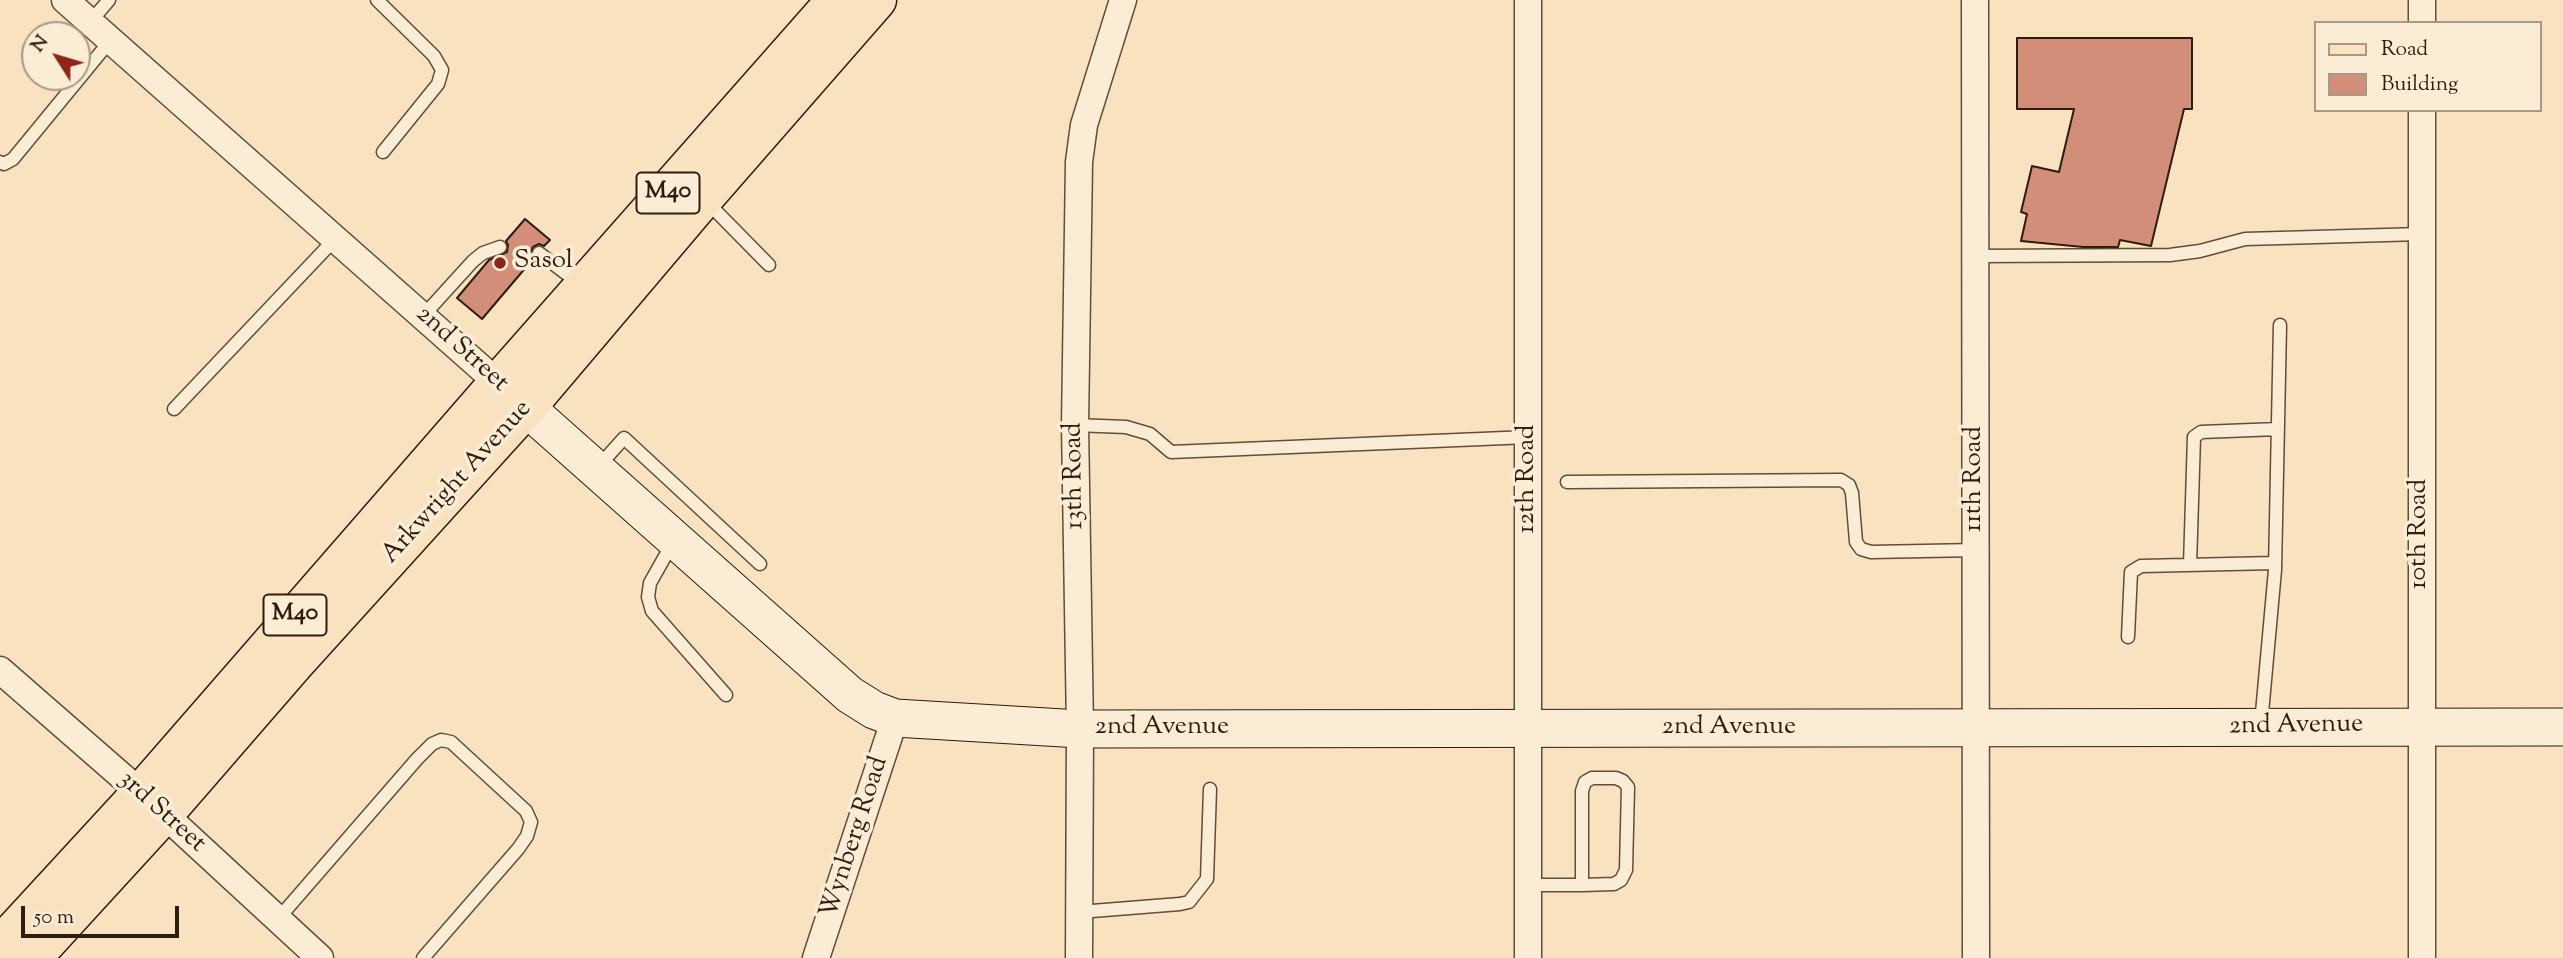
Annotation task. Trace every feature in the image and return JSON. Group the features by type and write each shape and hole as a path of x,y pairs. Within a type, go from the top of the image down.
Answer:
{"main road":[{"name":"Arkwright Avenue","path":"32,958 153,804 498,383 836,0"},
{"name":"Arkwright Avenue","path":"0,946 153,804 295,663 526,408 877,0"}],"street":[{"name":"2nd Street","path":"65,0 89,21"},
{"name":"13th Road","path":"1079,958 1080,729 1075,425 1079,162 1084,125 1123,0"},
{"name":"12th Road","path":"1528,0 1528,958"},
{"name":"11th Road","path":"1975,0 1976,958"},
{"path":"2422,0 2422,21"},
{"name":"2nd Street","path":"91,23 850,695 895,719"},
{"name":"10th Road","path":"2422,112 2422,958"},
{"name":"3rd Street","path":"0,670 153,804 320,958"},
{"name":"2nd Avenue","path":"895,719 1080,729 2563,727"},
{"name":"Wynberg Road","path":"817,958 895,719"}],"lane":[{"path":"91,21 109,0"},
{"path":"377,0 434,56 442,70 438,84 383,152"},
{"path":"0,162 4,164 13,159 110,41"},
{"path":"704,198 769,265"},
{"path":"1975,256 2170,255 2255,238 2421,234"},
{"path":"174,409 335,239"},
{"path":"423,316 473,261 482,253 500,247"},
{"path":"539,253 584,287"},
{"path":"2260,728 2274,564 2280,325"},
{"path":"1075,425 1126,427 1150,434 1171,452 1529,438"},
{"path":"2190,565 2194,437 2201,432 2277,429"},
{"path":"596,470 624,438 760,564"},
{"path":"1567,482 1841,480 1849,485 1852,493 1856,542 1861,549 1871,552 1976,550"},
{"path":"675,540 650,583 648,597 652,611 726,695"},
{"path":"2128,636 2131,572 2141,566 2274,564"},
{"path":"278,919 425,752 441,740 451,742 526,811 531,822 527,836 518,849 423,958"},
{"path":"1529,885 1582,885 1614,884 1622,880 1626,870 1628,787 1616,778 1592,778 1585,782 1582,791 1582,885"},
{"path":"1079,912 1189,902 1207,879 1210,789"}],"building":[{"path":"2017,38 2192,38 2192,109 2184,109 2151,246 2120,240 2118,247 2083,247 2021,241 2027,214 2021,212 2032,166 2059,172 2074,109 2017,109"},
{"path":"525,219 550,240 544,246 539,244 533,247 530,253 533,259 482,319 457,298 489,260 507,252 506,241"}],"place":[{"name":"Sasol","path":"500,263"}]}
